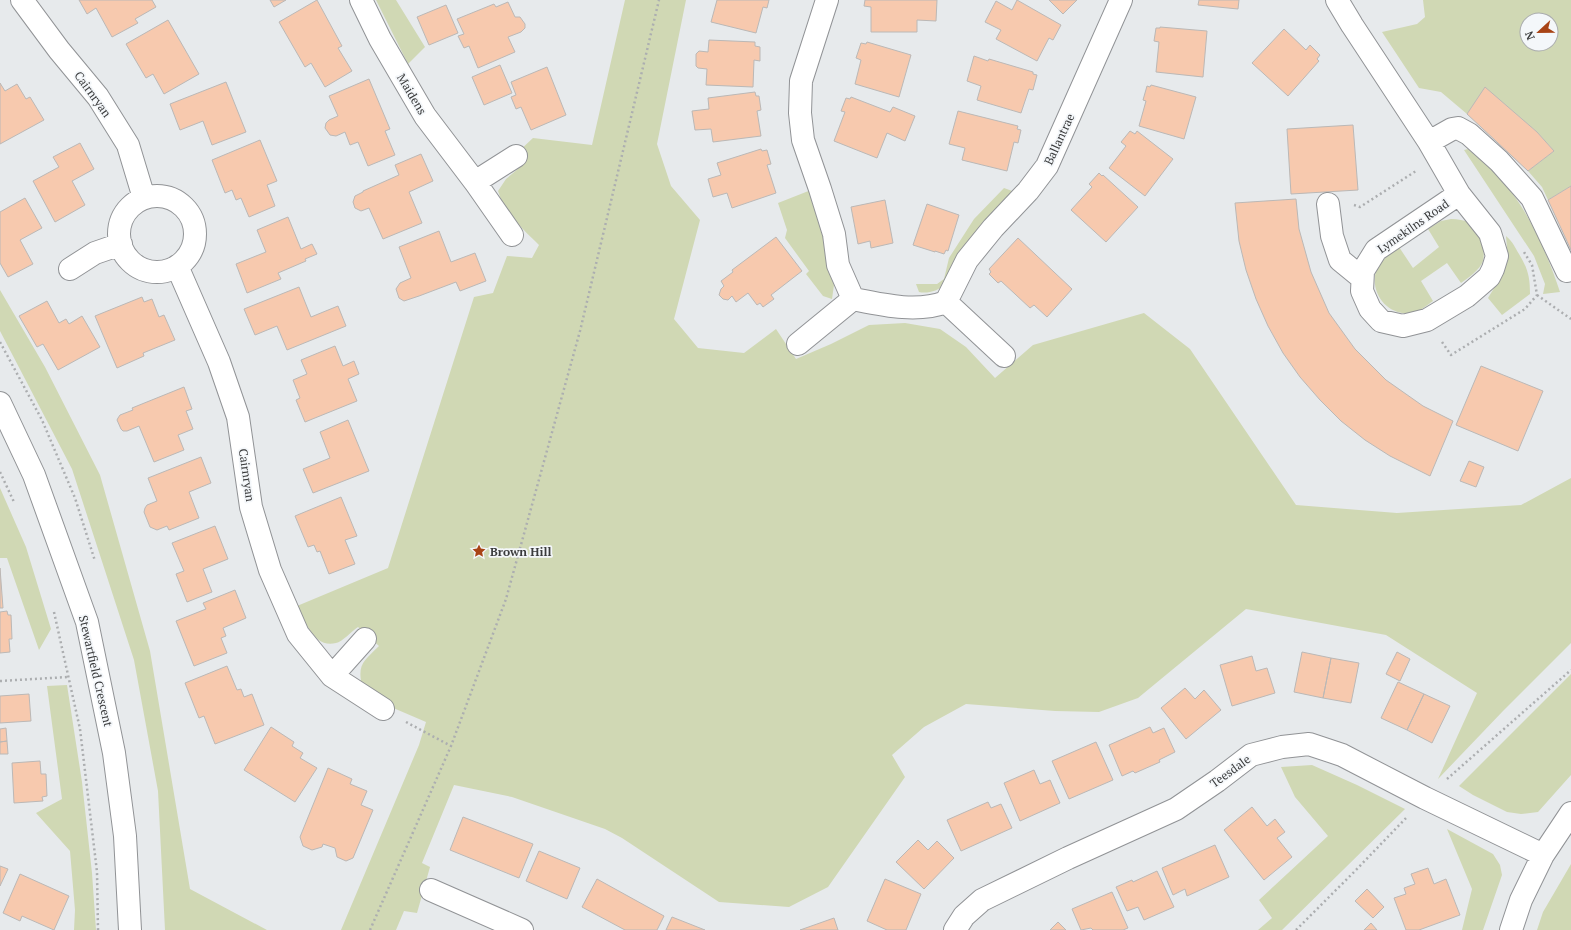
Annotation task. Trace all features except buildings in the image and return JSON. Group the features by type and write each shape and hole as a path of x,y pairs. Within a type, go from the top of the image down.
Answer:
{"street":[{"name":"Cairnryan","path":"22,0 98,97 128,145 144,198"},
{"name":"Maidens","path":"361,0 380,39 425,116 512,235"},
{"path":"827,0 801,80 800,114 803,140 834,234 838,265 853,299"},
{"name":"Ballantrae","path":"946,302 967,260 993,228 1028,192 1047,166 1121,0"},
{"name":"Lymekilns Road","path":"1337,0 1434,149 1459,194 1490,233 1496,256 1494,269 1489,277 1467,296 1427,320 1403,326 1381,321 1370,309 1362,291 1363,270 1376,250 1459,194"},
{"path":"1434,149 1452,129 1458,128 1469,134 1500,160 1532,198 1567,271"},
{"path":"474,182 516,156"},
{"path":"157,196 169,198 180,203 188,212 194,223 195,235 193,248 187,258 177,266 167,271 155,272 134,264 126,255 121,244 119,233 121,222 126,212 144,198 157,196"},
{"path":"1328,204 1332,236 1340,260 1362,278"},
{"path":"70,269 95,253 121,244"},
{"name":"Cairnryan","path":"177,266 219,362 238,417 251,507 270,570 298,634 332,676 383,709"},
{"path":"853,299 893,307 935,306 946,302 1004,356"},
{"path":"798,344 853,299"},
{"name":"Stewartfield Crescent","path":"0,403 34,475 87,622 114,753 125,836 130,930"},
{"path":"332,676 365,639"},
{"name":"Teesdale","path":"955,930 964,916 982,900 1068,858 1176,809 1217,781 1251,755 1282,747 1309,744 1342,755 1425,798 1543,855"},
{"path":"1511,930 1521,900 1543,855 1571,813"},
{"path":"431,890 521,930"}],"path":[{"path":"370,930 451,746 506,599 580,331 659,0"},
{"path":"1328,204 1328,196 1360,207 1434,149"},
{"path":"1537,295 1571,319"},
{"path":"0,472 16,506"},
{"path":"52,606 80,729 97,872 98,930"},
{"path":"1296,930 1425,798 1571,670"},
{"path":"0,681 68,677"},
{"path":"383,709 451,746"}],"green space":[{"path":"376,0 396,0 425,47 408,64"},
{"path":"625,0 686,0 657,144 671,186 700,220 674,319 698,348 744,353 776,329 796,359 869,325 905,323 940,329 966,347 995,378 1033,345 1144,313 1190,349 1296,505 1397,513 1521,505 1571,478 1571,643 1438,779 1477,693 1386,635 1246,609 1138,698 1099,712 1055,711 966,704 924,727 892,755 905,777 828,887 789,907 719,902 622,838 605,829 512,797 454,785 422,863 430,867 417,913 404,911 396,930 341,930 419,745 426,722 391,707 391,702 362,686 360,673 363,663 379,646 358,627 344,639 336,643 328,644 322,642 311,632 297,606 388,568 474,297 493,293 507,256 532,258 539,245 520,227 510,214 498,191 506,179 525,163 518,152 533,138 592,145"},
{"path":"1423,0 1571,0 1571,186 1548,200 1542,187 1528,171 1554,151 1537,132 1485,88 1467,114 1441,92 1419,88 1382,32 1417,24 1425,17"},
{"path":"1468,149 1496,174 1517,200 1542,245 1560,292 1543,294 1545,284 1534,256 1464,150"},
{"path":"1004,188 1015,192 983,224 961,250 953,262 944,284 933,291 926,293 919,292 916,284 937,284 944,279 949,258 974,219"},
{"path":"811,190 829,233 827,264 834,285 832,299 823,296 806,274 809,271 785,238 787,230 778,203"},
{"path":"1451,219 1468,222 1474,226 1477,231 1484,251 1483,261 1479,268 1474,274 1461,283 1447,263 1421,281 1433,301 1415,312 1398,312 1390,308 1384,303 1376,289 1376,271 1380,264 1399,247 1413,268 1439,247 1428,229 1441,221"},
{"path":"1506,236 1514,245 1522,259 1529,278 1530,294 1502,315 1488,298 1502,275 1508,260"},
{"path":"0,290 45,367 100,475 150,651 190,889 267,930 165,930 158,791 134,660 72,469 0,331"},
{"path":"0,488 26,547 51,629 39,650 7,558 0,558"},
{"path":"1571,674 1571,775 1538,812 1521,814 1507,812 1473,795 1459,786"},
{"path":"67,685 82,782 92,873 96,930 74,930 75,910 70,851 36,813 62,799 47,686"},
{"path":"1312,765 1405,809 1282,930 1258,930 1272,918 1259,900 1328,836 1295,797 1281,767"},
{"path":"1447,829 1493,854 1500,865 1502,875 1483,930 1462,930 1472,889"},
{"path":"1571,864 1571,930 1537,930 1543,912"}],"place":[{"name":"Brown Hill","path":"479,551"}]}
